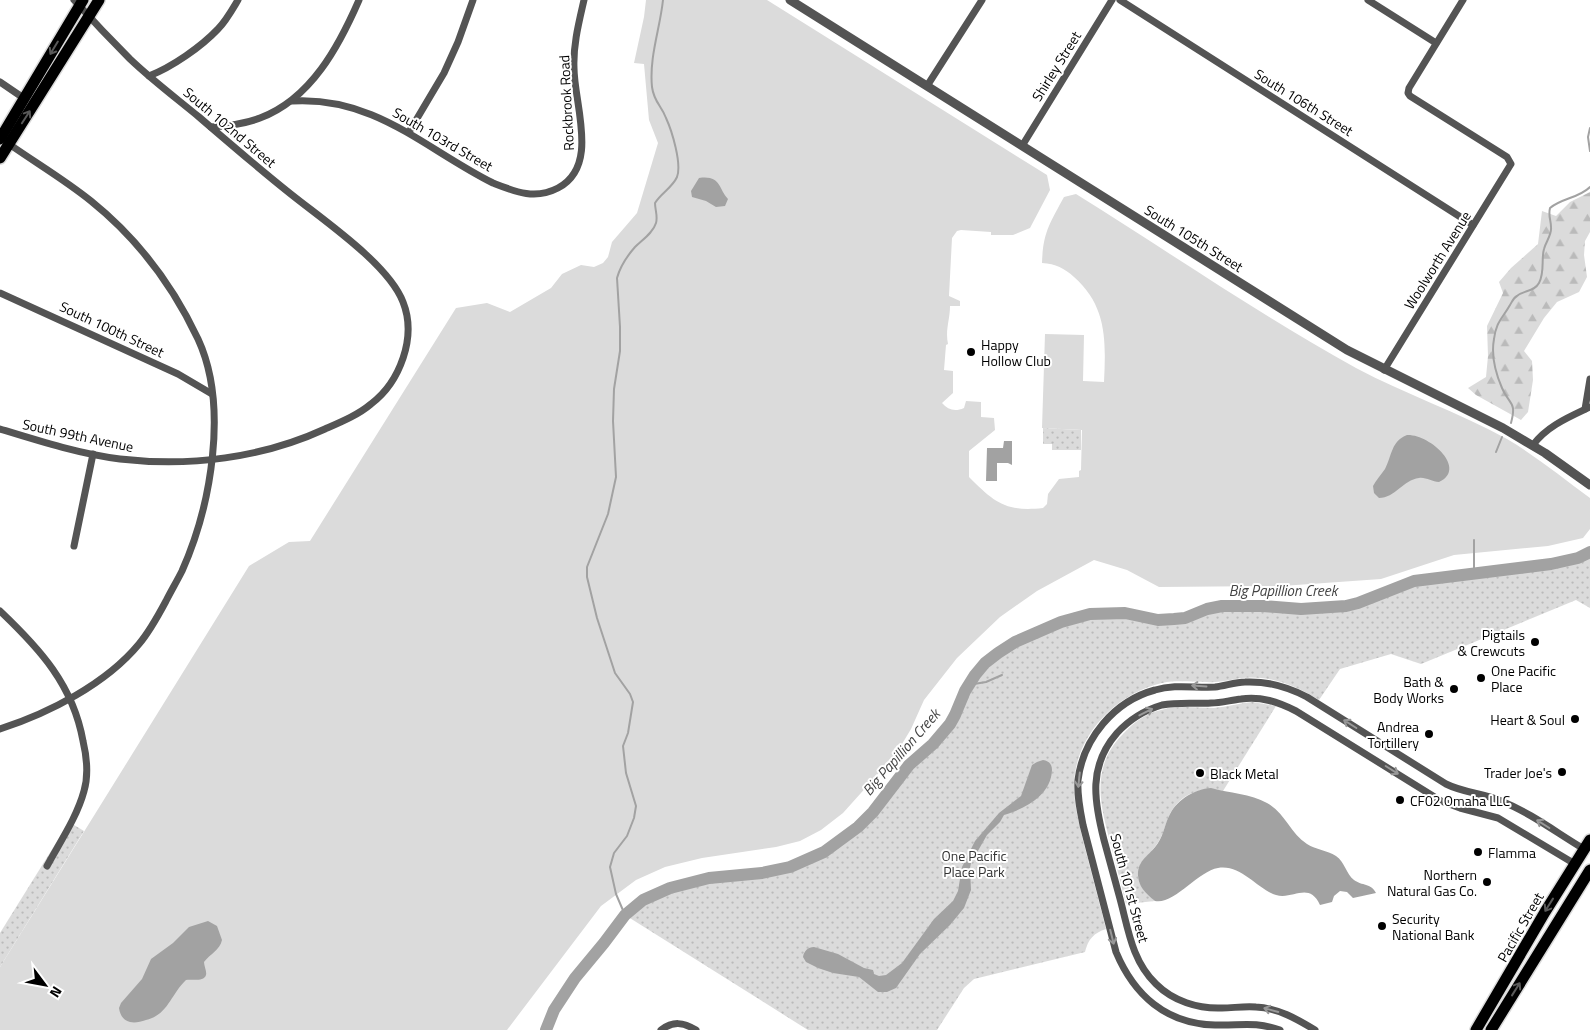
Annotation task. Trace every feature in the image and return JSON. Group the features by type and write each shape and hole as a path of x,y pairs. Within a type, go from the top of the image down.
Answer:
{"main road":[{"path":"4,142 99,0"},
{"path":"0,158 4,142 25,99 79,2"},
{"name":"Pacific Street","path":"1476,1030 1587,845"},
{"name":"Pacific Street","path":"1491,1030 1590,870"}],"street":[{"path":"149,76 174,63 213,34 224,22 238,0"},
{"path":"211,127 228,126 260,118 292,101 309,84 330,57 360,0"},
{"path":"409,132 444,73 458,42 473,0"},
{"name":"Rockbrook Road","path":"493,183 521,193 539,195 561,186 570,179 578,167 582,156 582,143 574,53 584,0"},
{"name":"South 105th Street","path":"790,0 1346,350 1482,417 1533,445 1590,485"},
{"path":"927,86 982,0"},
{"name":"Shirley Street","path":"1022,146 1112,0"},
{"name":"South 106th Street","path":"1120,0 1474,224"},
{"path":"1368,0 1436,43 1463,0"},
{"name":"South 102nd Street","path":"79,2 89,16 149,76 378,266 390,279 400,295 407,316 408,334 399,369 388,389 363,410 312,435 269,449 234,457 212,459"},
{"name":"Woolworth Avenue","path":"1384,370 1511,162 1507,157 1408,93 1409,88 1436,43"},
{"path":"0,82 25,99"},
{"name":"South 103rd Street","path":"292,101 308,100 336,104 358,109 385,120 409,132 493,183"},
{"path":"0,729 69,698 94,684 113,670 139,644 153,624 182,572 201,518 211,472 214,421 209,375 202,348 167,284 138,245 91,200 4,142"},
{"name":"South 100th Street","path":"0,293 178,374 212,394"},
{"path":"1533,445 1543,433 1555,424 1587,408 1590,378"},
{"name":"South 99th Avenue","path":"0,430 93,454 145,461 198,461 212,459"},
{"path":"74,546 93,454"},
{"path":"0,611 40,652 69,698 80,725 87,759 86,784 82,797 68,830 47,866"},
{"path":"1280,1030 1255,1024 1203,1025 1181,1019 1145,998 1128,977 1116,952 1079,809 1078,788 1081,766 1095,735 1108,718 1134,698 1155,690 1180,686 1216,687 1245,682 1277,685 1290,689 1307,697 1446,784 1508,804 1587,845"},
{"name":"South 101st Street","path":"1315,1030 1286,1014 1272,1009 1256,1007 1205,1008 1187,1003 1161,989 1142,968 1132,947 1096,806 1096,778 1100,762 1109,743 1132,719 1145,711 1160,706 1182,703 1221,702 1248,698 1278,703 1296,711 1441,801 1498,818 1575,864"},
{"path":"661,1030 672,1024 685,1024 696,1030"}],"green space":[{"name":"Happy Hollow Club","path":"646,0 767,0 1047,175 1050,190 1030,228 1013,235 991,235 991,232 961,230 957,231 952,238 949,296 960,301 960,306 950,306 947,334 948,344 946,345 944,370 953,371 953,393 942,403 949,409 955,410 964,408 966,401 981,402 981,417 994,418 995,430 969,451 969,477 986,493 1002,504 1019,508 1043,508 1047,504 1048,494 1059,479 1079,477 1079,471 1081,470 1082,430 1042,428 1045,334 1084,335 1083,381 1104,382 1104,338 1099,312 1093,300 1085,288 1067,271 1056,265 1042,263 1044,243 1051,221 1064,197 1076,194 1320,348 1356,368 1470,420 1518,446 1590,498 1590,529 1583,538 1548,546 1454,555 1381,579 1282,586 1159,587 1127,570 1094,560 1037,591 1000,617 957,658 924,700 911,729 896,754 843,813 821,830 800,841 776,847 702,858 665,867 636,880 601,906 507,1030 0,1030 0,967 249,566 289,542 310,541 456,308 487,303 510,312 551,288 562,274 581,265 594,267 603,263 608,257 612,242 637,213 658,143 649,120 644,64 634,63"},
{"path":"1590,192 1590,232 1585,241 1584,255 1587,277 1579,292 1557,302 1544,318 1524,351 1532,361 1533,380 1528,412 1521,420 1476,395 1468,388 1486,377 1488,356 1487,326 1503,293 1499,282 1511,268 1538,244 1542,211 1556,216 1570,202"},
{"path":"1043,428 1081,430 1081,450 1052,450 1052,444 1043,444"},
{"name":"One Pacific Place Park","path":"1590,552 1590,608 1576,600 1421,664 1391,654 1340,669 1319,700 1282,682 1252,677 1215,682 1179,681 1162,683 1129,697 1114,707 1090,734 1076,767 1074,785 1079,825 1106,929 1092,937 1085,952 974,979 964,988 937,1030 808,1030 625,915 643,900 670,888 709,878 762,873 790,867 824,852 843,840 873,812 909,765 942,734 955,715 968,685 985,663 1015,642 1061,622 1077,617 1108,613 1125,613 1158,620 1185,618 1207,609 1222,606 1263,606 1301,609 1346,606 1414,581 1551,564 1578,558"},
{"path":"1252,702 1276,706 1223,791 1207,790 1192,793 1173,808 1159,841 1143,861 1138,872 1139,881 1145,892 1155,901 1126,904 1101,801 1102,773 1113,747 1135,722 1155,711 1181,707 1214,708"},
{"path":"69,822 84,831 0,967 0,933"}],"shaded area":[{"path":"699,178 711,178 718,183 728,199 725,206 716,207 706,201 692,197 691,191"},
{"path":"1407,435 1426,440 1443,453 1448,461 1449,469 1447,476 1439,482 1422,478 1413,479 1390,495 1379,498 1374,493 1373,486 1385,469 1395,445"},
{"path":"1004,441 1012,441 1012,465 997,463 997,481 986,481 987,448 1003,448"},
{"path":"1043,760 1050,763 1052,768 1047,787 1042,794 1028,805 1004,815 987,835 971,863 971,890 964,908 950,925 920,954 896,988 887,992 878,992 859,977 833,973 806,962 803,957 804,953 814,947 838,954 864,968 873,970 874,974 879,976 886,975 902,963 934,919 953,901 958,891 962,867 975,841 999,813 1021,796 1032,765"},
{"path":"1211,788 1247,796 1267,803 1278,812 1301,839 1310,846 1336,856 1354,880 1369,886 1376,893 1353,898 1347,892 1340,891 1334,896 1332,902 1320,905 1311,894 1276,895 1241,873 1226,868 1218,868 1202,875 1170,898 1155,901 1140,885 1138,877 1139,867 1158,843 1170,814 1182,799 1199,790"},
{"path":"208,921 217,926 222,940 217,949 204,962 205,977 203,979 186,980 159,1014 136,1022 124,1019 119,1008 121,1003 142,979 151,959 173,943 189,927"}],"waterway":[{"path":"625,915 616,894 610,867 614,853 627,836 634,818 636,806 626,773 623,746 628,733 633,702 630,694 615,673 597,618 587,577 587,567 608,514 616,477 613,421 614,389 620,351 617,278 622,265 635,247 655,227 657,218 655,203 675,181 678,171 676,147 664,114 654,96 651,76 663,0"},
{"path":"1590,128 1588,137 1590,151"},
{"path":"1511,423 1513,407 1502,388 1495,364 1493,345 1496,328 1514,298 1534,288 1539,283 1542,274 1544,249 1551,230 1550,208 1581,194 1590,187"},
{"path":"1496,452 1502,437"},
{"path":"1474,540 1474,574"},
{"name":"Big Papillion Creek","path":"546,1030 554,1010 575,978 625,915 643,900 670,888 709,878 762,873 790,867 824,852 858,827 873,812 909,765 933,744 950,724 965,691 985,663 1015,642 1061,622 1090,614 1125,613 1158,620 1185,618 1207,609 1222,606 1263,606 1301,609 1346,606 1414,581 1551,564 1578,558 1590,552"},
{"path":"968,685 986,682 1002,675"}],"place":[{"name":"Happy Hollow Club","path":"971,352"},
{"name":"Pigtails & Crewcuts","path":"1535,642"},
{"name":"One Pacific Place","path":"1481,678"},
{"name":"Bath & Body Works","path":"1454,689"},
{"name":"Heart & Soul","path":"1575,719"},
{"name":"Andrea Tortillery","path":"1429,734"},
{"name":"Trader Joe's","path":"1562,772"},
{"name":"Black Metal","path":"1200,773"},
{"name":"CF02 Omaha LLC","path":"1400,800"},
{"name":"Flamma","path":"1478,852"},
{"name":"Northern Natural Gas Co.","path":"1487,882"},
{"name":"Security National Bank","path":"1382,926"}]}
